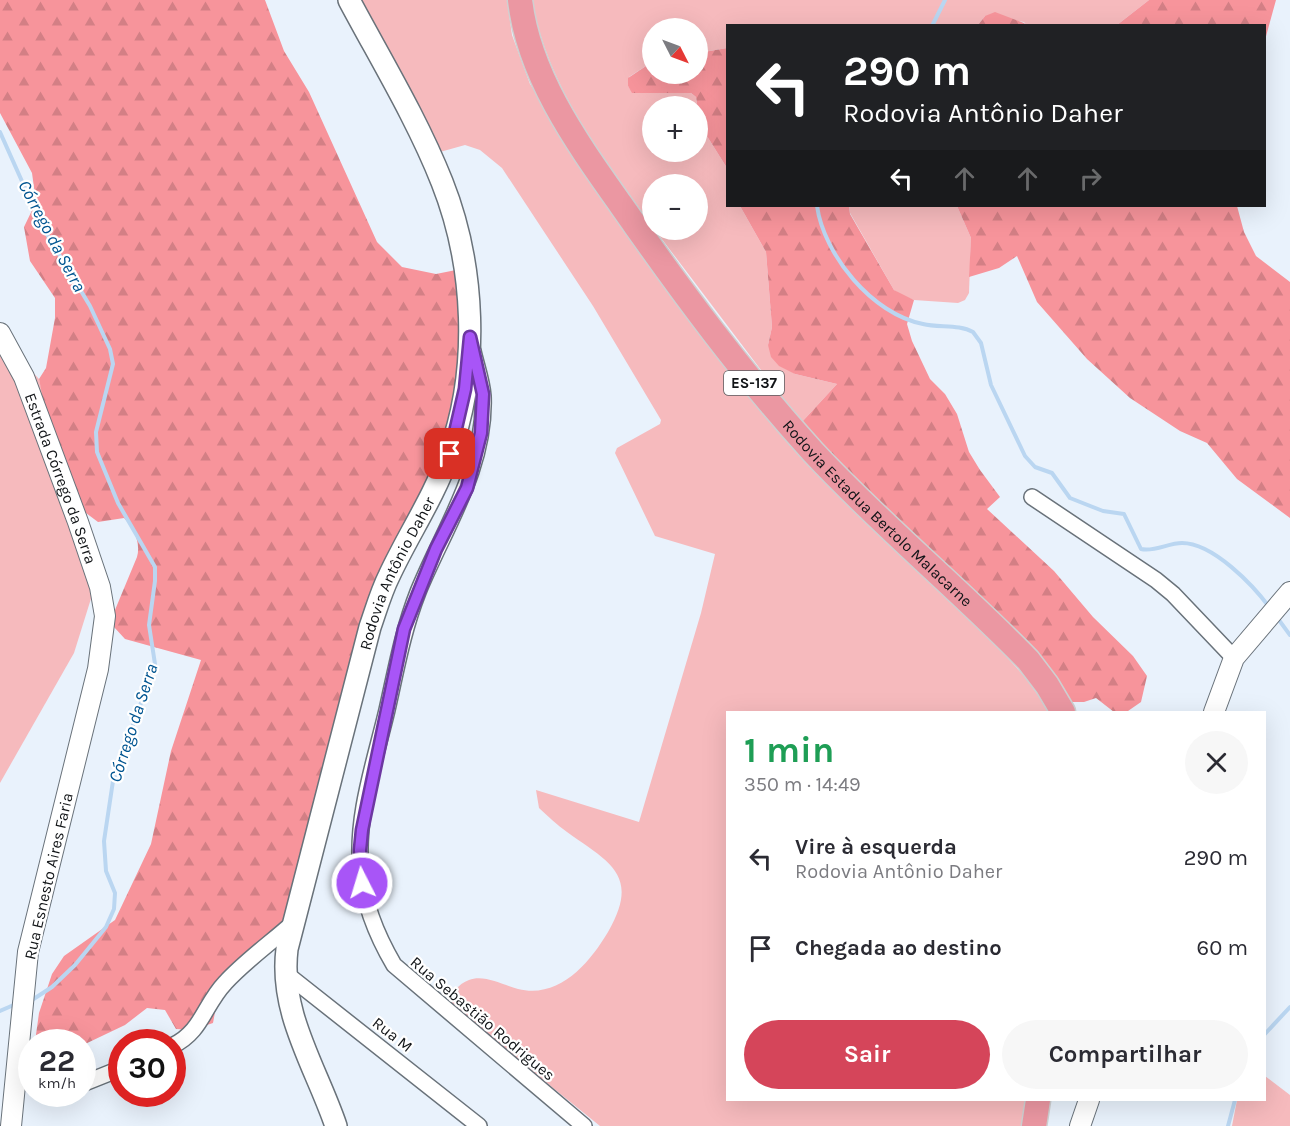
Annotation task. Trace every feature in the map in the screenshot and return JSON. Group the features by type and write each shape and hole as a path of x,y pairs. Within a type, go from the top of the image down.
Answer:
{"main road":[{"name":"Rodovia Antônio Daher","path":"336,1126 300,1039 287,993 284,972 294,922 370,627 388,577 450,454 465,389 470,337 462,255 442,183 421,136 349,0"},
{"name":"Rodovia Estadua Bertolo Malacarne","path":"520,0 535,60 555,103 594,166 706,322 814,452 1028,660 1062,711"},
{"path":"1034,1126 1038,1101"}],"street":[{"name":"Estrada Córrego da Serra","path":"0,333 24,377 92,561 102,600 104,629"},
{"name":"Rua Sebastião Rodrigues","path":"470,337 483,394 481,433 467,488 436,549 404,629 371,779 360,850 360,871 369,912 381,943 394,964 584,1126"},
{"path":"1032,496 1156,580 1173,594 1234,658"},
{"path":"1214,711 1234,658 1278,604"},
{"name":"Rua Esnesto Aires Faria","path":"11,1126 28,952 98,669 104,629"},
{"path":"186,1039 200,1025 225,983 294,922"},
{"name":"Rua M","path":"284,972 479,1126"},
{"path":"1080,1126 1089,1101"}],"shaded area":[{"path":"360,0 507,0 512,35 530,84 664,281 1025,677 1049,711 726,711 726,1101 1029,1101 1025,1126 600,1126 447,1002 459,986 475,978 533,991 559,984 582,967 608,932 617,913 621,897 621,883 616,872 596,852 563,829 539,808 536,790 639,822 701,613 715,554 655,536 615,453 617,448 660,424 661,420 593,306 502,168 480,150 465,145 440,152"},
{"path":"532,0 1149,0 1118,24 1025,24 985,16 979,24 726,24 726,48 708,51 708,18 642,18 642,69 629,77 628,86 633,93 676,91 691,93 695,96 642,96 642,162 708,162 708,138 726,166 726,207 741,207 766,252 772,327 768,345 795,374 837,384 801,423 663,240 708,240 708,174 642,174 642,212 596,147 550,63"},
{"path":"849,207 957,207 971,238 969,293 965,300 958,303 914,300 894,290 850,213"},
{"path":"0,337 39,379 94,589 74,653 0,783"},
{"path":"1266,1077 1290,1095 1290,1126 1232,1126 1237,1101 1266,1101"}],"green space":[{"path":"0,0 265,0 284,51 309,92 377,242 402,267 436,274 456,270 461,316 457,385 441,452 392,553 289,919 218,996 213,1023 192,1030 176,1029 165,1010 147,1008 125,1025 117,1029 108,1029 108,1033 96,1039 96,1029 37,1029 39,1013 52,974 64,956 115,920 151,844 171,751 201,660 125,639 114,627 115,610 137,557 136,536 124,518 98,522 82,510 44,404 39,379 46,368 55,318 55,298 30,261 24,227 36,202 32,173 0,113"},
{"path":"1149,0 1276,0 1266,36 1266,24 1118,24"},
{"path":"995,12 1025,24 979,24 985,16"},
{"path":"726,48 726,166 708,138 708,96 695,96 691,93 632,93 628,86 628,78 642,69 642,84 708,84 708,51"},
{"path":"741,207 849,207 850,214 894,290 914,300 907,324 912,341 930,379 945,394 957,414 969,452 1000,497 987,509 1054,571 1093,617 1133,656 1147,676 1141,702 1128,711 1113,711 1096,698 1084,702 1067,702 824,450 801,423 837,384 795,374 779,366 771,357 768,345 772,327 766,252"},
{"path":"957,207 1237,207 1244,232 1256,256 1290,282 1290,518 1237,479 1207,443 1180,431 1130,398 1087,359 1037,302 1017,256 999,268 969,277 971,238"}],"waterway":[{"path":"933,24 945,0"},
{"name":"Córrego da Serra","path":"0,132 42,226 90,306 110,349 113,364 96,432 97,452 118,503 155,567 149,625 155,664 113,781 104,841 106,871 115,893 114,909 106,927 75,965 52,987 29,1002"},
{"path":"817,207 821,225 829,244 854,280 869,295 904,318 923,324 962,328 973,332 981,343 991,385 1025,456 1035,467 1052,473 1070,498 1103,511 1124,514 1141,549 1182,543 1206,550 1243,577 1270,608"},
{"path":"1276,616 1290,635"},
{"name":"Córrego da Serra","path":"0,1011 16,1004"},
{"path":"1266,1033 1290,1007"},
{"path":"1228,1126 1235,1101"}],"route":[{"path":"362,883 360,871 362,830 404,629 436,549 467,488 481,433 483,394 470,337 465,389 450,454"}]}
